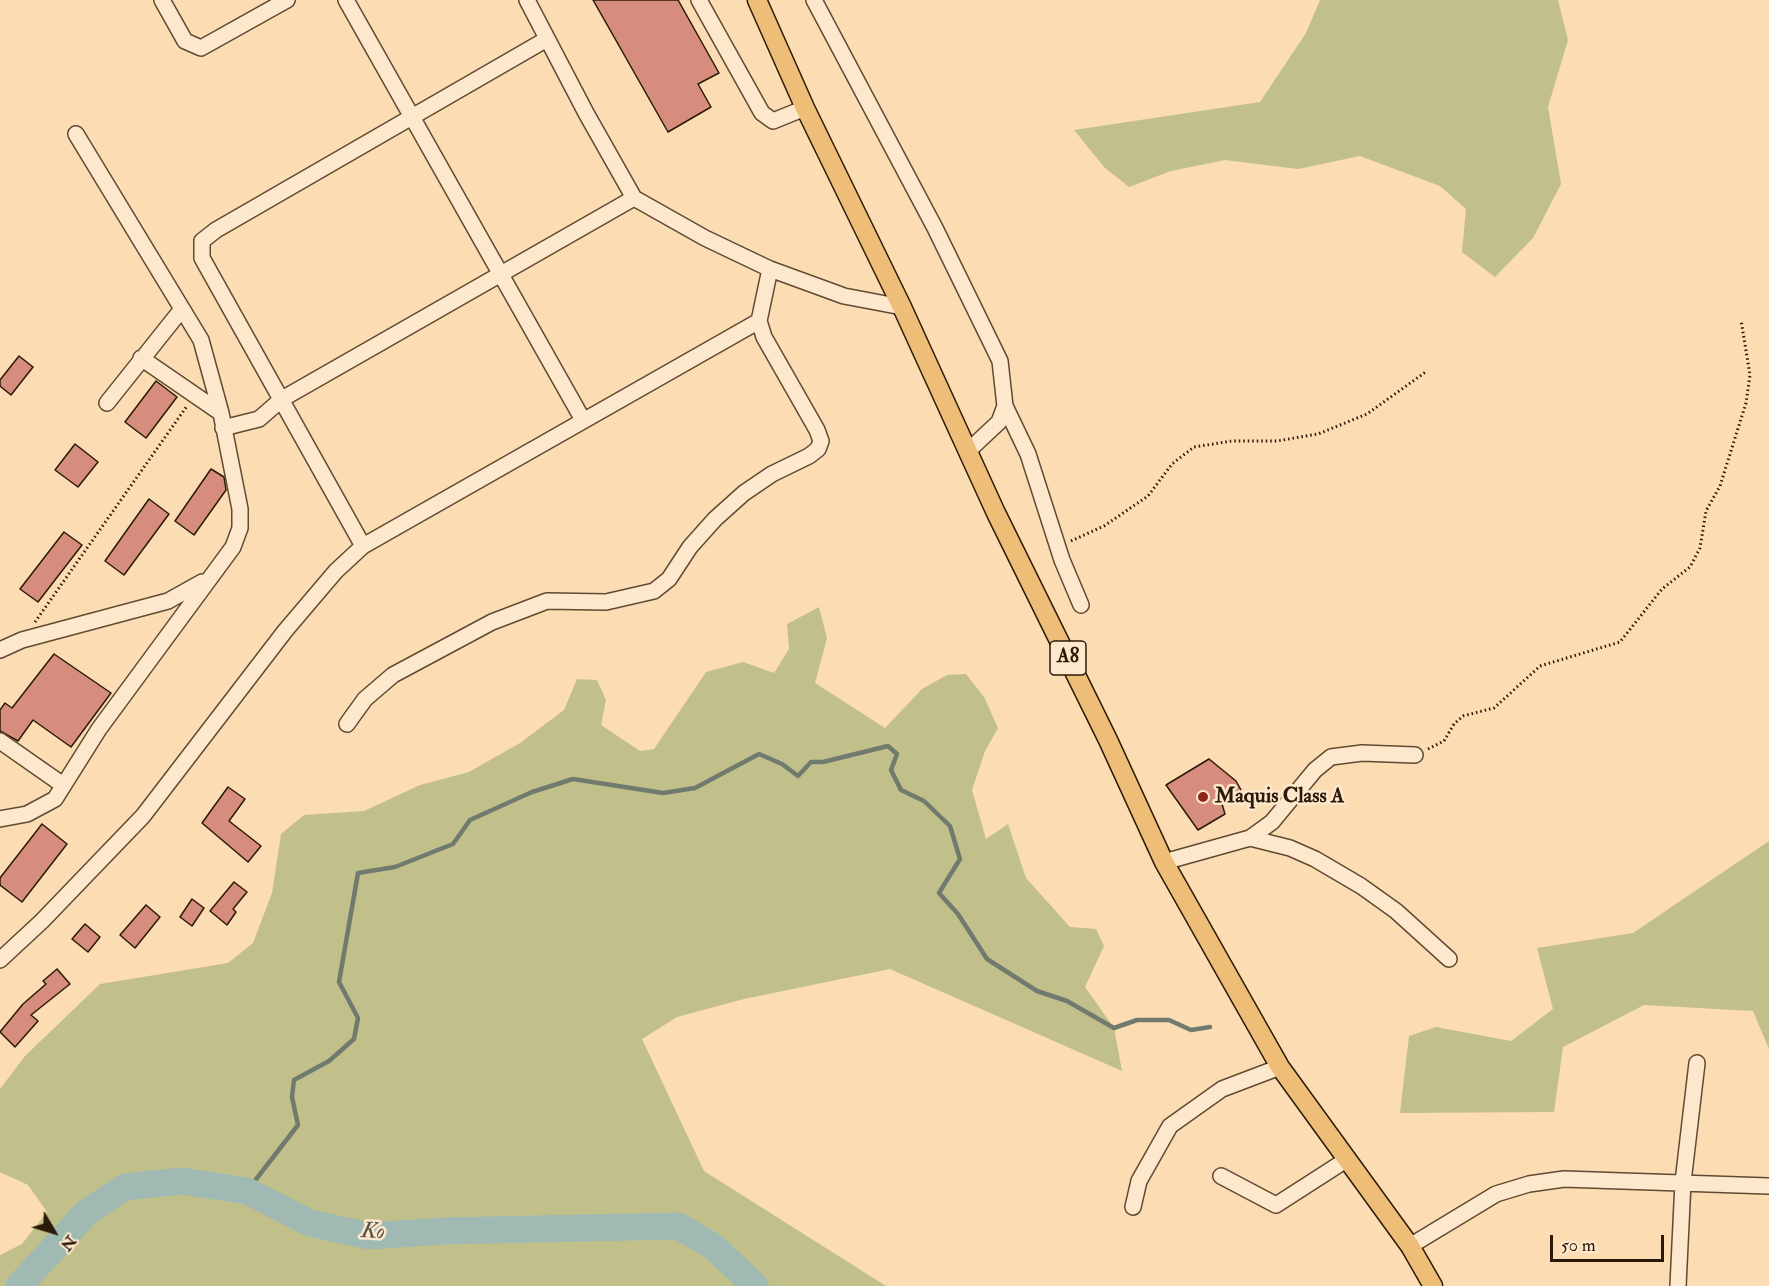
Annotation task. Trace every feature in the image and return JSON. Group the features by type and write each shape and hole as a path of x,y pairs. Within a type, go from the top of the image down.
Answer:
{"main road":[{"name":"A8","path":"757,0 805,108 902,307 1164,862 1280,1067 1410,1246 1433,1286"}],"street":[{"path":"162,0 185,40 201,48 287,0"},
{"path":"346,0 583,420"},
{"path":"527,0 634,198 705,238 770,269 844,296 902,307"},
{"path":"699,0 762,113 774,121 805,108"},
{"path":"814,0 987,332 1000,362 1005,406 1032,462 1059,547 1081,605"},
{"path":"363,546 202,258 202,241 216,230 547,39"},
{"path":"0,819 27,814 55,799 99,729 207,579 233,547 240,528 240,509 222,421 201,340 76,134"},
{"path":"141,358 194,396 222,421 259,419 282,399 634,198"},
{"path":"347,724 365,699 393,675 502,618 522,613 547,601 606,603 654,591 669,579 690,547 715,519 744,493 772,474 809,456 818,449 821,441 817,430 764,337 759,321 770,269"},
{"path":"107,403 182,309"},
{"path":"0,960 49,914 143,816 285,631 336,571 363,546 759,321"},
{"path":"968,451 999,422 1005,406"},
{"path":"0,650 22,640 168,601 207,579"},
{"path":"0,741 63,785"},
{"path":"1164,862 1250,838 1272,822 1315,770 1331,757 1362,753 1415,755"},
{"path":"1250,838 1290,848 1339,872 1396,911 1449,959"},
{"path":"1678,1286 1683,1182 1697,1063"},
{"path":"1133,1207 1139,1181 1170,1126 1222,1089 1280,1067"},
{"path":"1221,1176 1276,1205 1346,1160"},
{"path":"1410,1246 1496,1194 1529,1184 1564,1179 1768,1186"}],"path":[{"path":"1415,755 1444,741 1454,724 1463,716 1494,708 1540,666 1620,642 1662,589 1690,567 1700,548 1706,512 1720,486 1746,403 1750,375 1741,320"},
{"path":"1059,547 1104,526 1148,496 1172,464 1194,447 1232,441 1277,441 1318,434 1366,414 1427,371"},
{"path":"22,640 194,396"}],"shaded area":[{"path":"1320,0 1558,0 1568,40 1548,107 1561,184 1533,238 1495,277 1462,252 1466,209 1440,186 1360,156 1298,169 1225,160 1171,171 1129,187 1104,167 1074,130 1260,102 1306,33"},
{"path":"819,607 827,638 815,683 885,728 922,689 947,675 966,674 984,697 998,728 985,751 972,790 986,839 1008,824 1026,878 1070,927 1096,929 1104,946 1085,987 1114,1028 1122,1071 890,969 744,999 677,1017 642,1039 704,1171 886,1286 0,1286 0,1255 22,1244 47,1212 28,1185 0,1172 0,1089 25,1056 100,984 228,963 253,943 272,893 281,834 304,815 364,811 420,785 469,772 520,743 564,710 577,679 597,680 606,700 601,725 640,751 654,749 706,672 743,662 774,673 789,649 787,624"},
{"path":"1769,841 1769,1049 1753,1011 1644,1005 1563,1047 1554,1112 1400,1113 1409,1036 1436,1027 1511,1041 1553,1009 1537,948 1633,933"}],"building":[{"path":"593,0 678,0 719,73 698,84 711,107 668,132"},
{"path":"19,356 33,367 11,395 0,386 0,380"},
{"path":"156,381 177,397 146,438 125,422"},
{"path":"75,444 98,462 78,487 55,470"},
{"path":"211,469 224,477 226,490 194,535 175,521"},
{"path":"149,499 169,514 124,575 105,561"},
{"path":"64,532 82,545 38,602 20,589"},
{"path":"54,654 111,693 71,747 33,720 18,741 0,731 0,710 5,703 12,708"},
{"name":"Maquis Class A","path":"1209,759 1236,781 1241,790 1222,804 1225,814 1198,830 1166,785"},
{"path":"228,787 245,799 229,821 261,846 248,862 202,823"},
{"path":"42,824 67,844 22,902 0,885 0,878"},
{"path":"234,882 247,892 233,909 236,912 227,925 210,911"},
{"path":"192,899 204,908 192,926 180,917"},
{"path":"146,905 160,917 135,948 120,935"},
{"path":"85,924 100,937 88,952 72,939"},
{"path":"57,969 70,984 31,1015 38,1021 15,1047 0,1032 23,1004 46,984 43,981"}],"waterway":[{"path":"247,1191 298,1125 292,1097 294,1080 329,1061 354,1039 358,1018 339,982 358,873 395,867 453,844 470,820 532,792 573,779 663,793 695,788 759,754 782,764 798,776 811,762 823,762 888,746 897,754 891,770 901,790 924,801 950,826 960,859 939,893 958,914 987,959 1037,991 1067,1001 1114,1028 1137,1020 1169,1020 1191,1030 1210,1027"},
{"name":"Ko","path":"19,1286 87,1212 125,1187 181,1181 247,1191 310,1223 369,1236 445,1231 678,1226 714,1247 755,1286"}],"place":[{"name":"Maquis Class A","path":"1203,797"}]}
